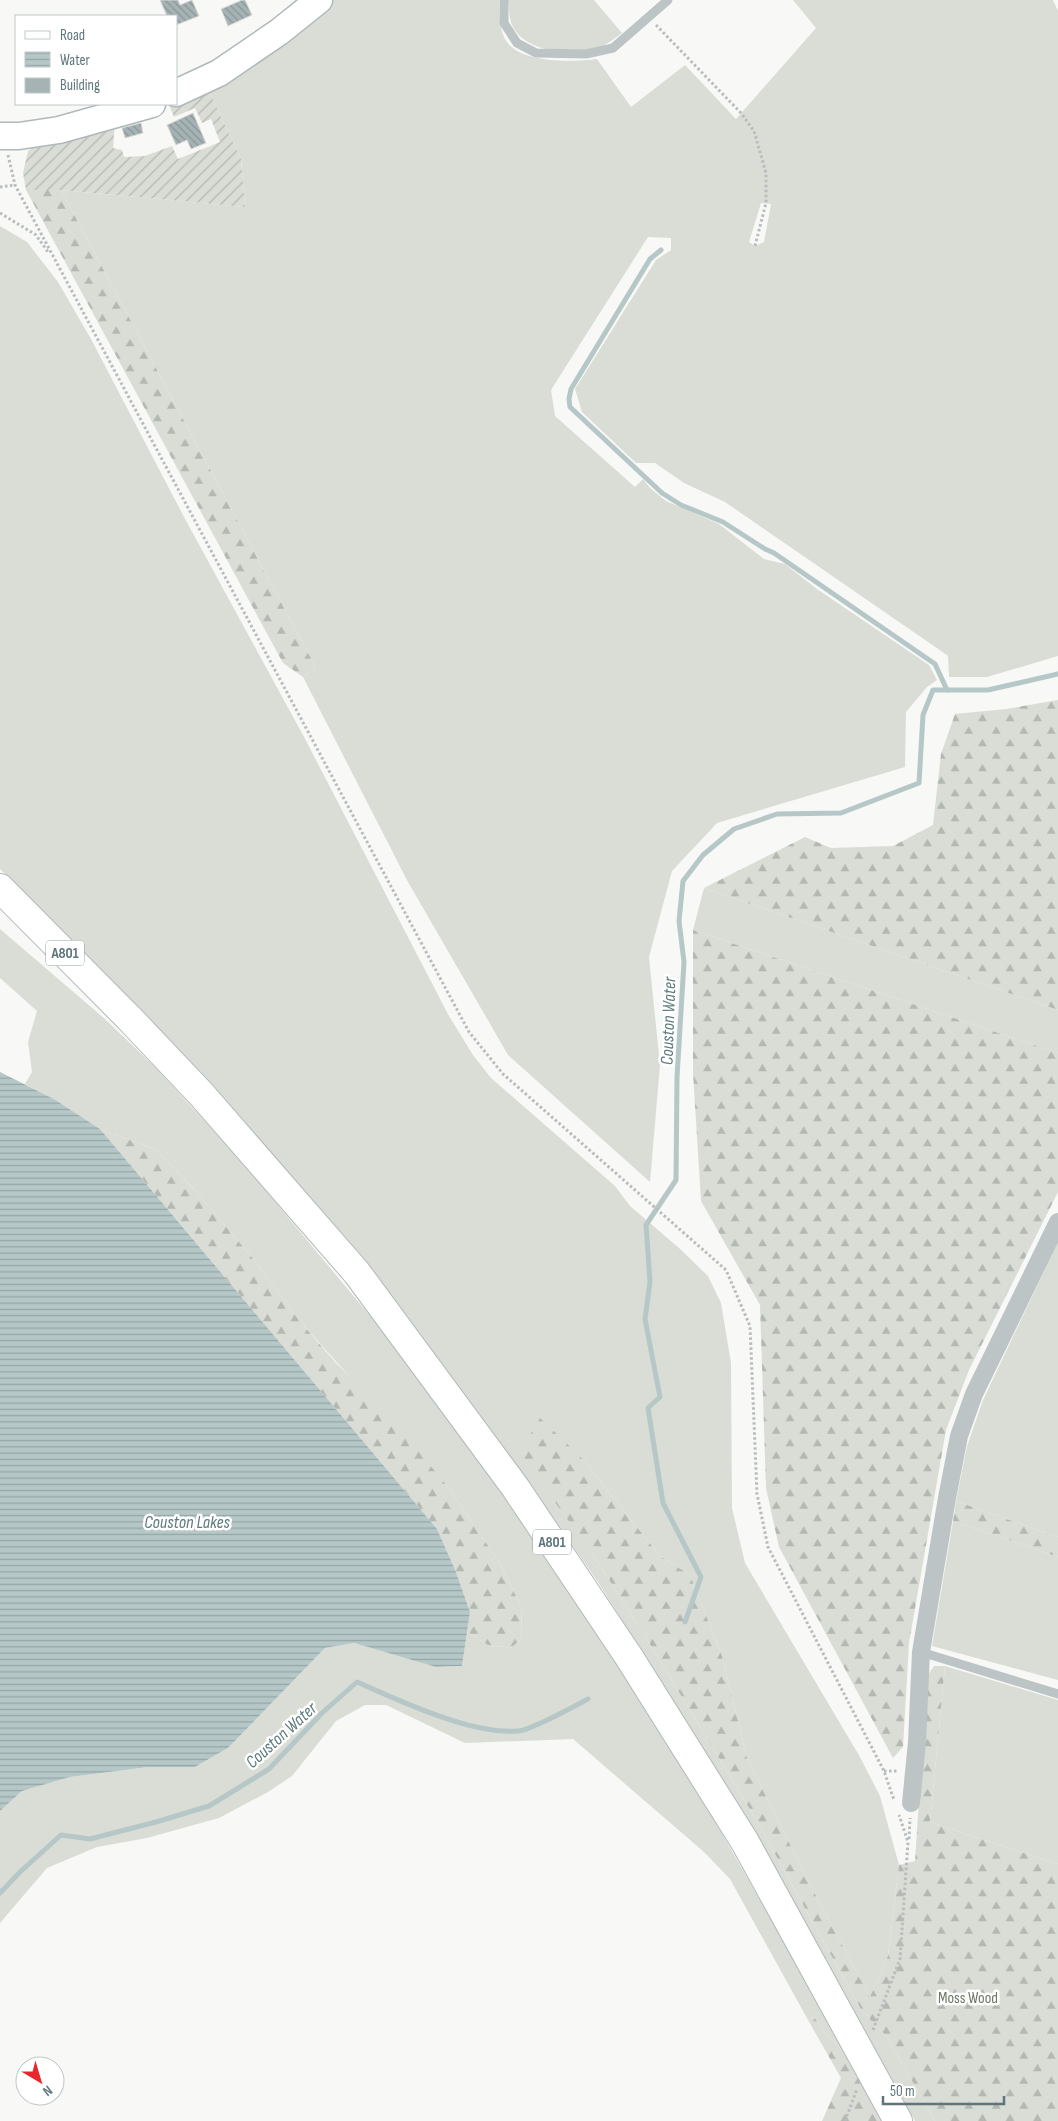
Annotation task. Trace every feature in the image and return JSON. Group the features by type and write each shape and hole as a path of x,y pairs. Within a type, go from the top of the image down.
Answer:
{"main road":[{"path":"178,92 219,73 279,32 319,0"},
{"path":"0,136 19,136 59,130 148,105"},
{"name":"A801","path":"0,888 129,1018 202,1095 357,1273 514,1487 629,1657 744,1842 898,2121"},
{"name":"A801","path":"0,909 129,1018"}],"street":[{"path":"911,1803 917,1742 921,1652 946,1498 959,1436 974,1394 1058,1222"}],"lane":[{"path":"504,0 504,23 517,44 536,53 586,54 613,48 668,0"},
{"path":"921,1652 1058,1694"}],"path":[{"path":"648,17 741,112 754,131 766,173 766,203 755,246"},
{"path":"13,179 469,1032 503,1074 726,1270 750,1326 757,1494 768,1547 884,1771 908,1842"},
{"path":"0,187 15,185"},
{"path":"0,213 36,234 56,262"},
{"path":"872,2031 900,1959 911,1803"},
{"path":"845,2121 866,2064"}],"green space":[{"path":"331,0 499,0 502,33 514,49 536,58 549,60 575,61 597,59 631,107 685,65 736,119 816,28 793,0 1053,0 1058,11 1058,656 987,677 949,677 948,656 944,653 725,502 684,483 655,463 636,463 582,412 575,389 656,260 671,250 671,238 648,237 551,390 555,416 635,487 643,479 650,488 666,501 719,524 764,559 785,564 817,589 929,665 937,680 927,687 906,712 905,767 717,823 672,871 649,957 660,1065 650,1182 508,1055 408,882 303,677 316,668 61,190 245,207 241,159 208,89","holes":["761,203 771,204 764,242 755,246 749,242"]},
{"path":"508,0 594,0 622,33 603,46 591,50 570,52 537,46 519,35 513,27 509,14"},
{"path":"208,89 241,159 245,207 61,190 26,190 23,173 28,151 46,138 115,122 113,148 122,150 124,157 145,156 172,146 178,159 220,142 211,119 202,123 195,108 174,117 169,105 178,105 178,101"},
{"path":"26,190 61,190 316,668 303,677 283,663"},
{"path":"0,226 27,242 58,282 91,339 184,517 304,737 449,1016 473,1055 491,1078 615,1186 630,1206 708,1276 721,1303 731,1363 732,1508 745,1563 860,1757 880,1796 899,1865 888,1956 870,1997 806,1877 747,1758 722,1656 690,1575 660,1556 580,1456 588,1547 645,1636 754,1816 862,2011 887,2037 935,2121 915,2121 706,1754 598,1582 489,1427 426,1344 174,1046 105,973 0,869"},
{"path":"1058,700 1058,1010 704,888 805,837 831,848 893,846 933,825 941,754 955,714 1006,709"},
{"path":"704,888 1058,1010 1058,1053 693,930"},
{"path":"0,929 105,1019 156,1068 237,1156 371,1317 412,1371 500,1488 641,1698 713,1818 850,2057 827,2036 814,2017 808,2020 730,1879 704,1852 573,1739 465,1743 386,1705 365,1705 336,1721 292,1776 268,1792 219,1818 147,1838 97,1847 47,1868 0,1923 0,1811 22,1791 70,1777 148,1767 195,1767 228,1748 325,1648 354,1643 437,1667 462,1666 467,1632 488,1645 511,1648 522,1638 521,1606 499,1562 448,1487 299,1320 251,1256 194,1189 155,1149 100,1129 54,1099 25,1084 32,1072 28,1042 37,1011 0,978"},
{"path":"693,930 1058,1053 1058,1192 969,1370 946,1430 909,1643 903,1747 893,1758 779,1547 766,1488 760,1305 701,1201 693,1073"},
{"path":"100,1129 155,1149 194,1189 251,1256 299,1320 336,1363 391,1418 448,1487 499,1562 521,1606 522,1638 511,1648 488,1645 467,1632 470,1612 456,1572 437,1529"},
{"path":"1058,1242 1058,1537 956,1501 967,1446 983,1400"},
{"name":"Moss Wood","path":"539,1417 580,1456 660,1556 690,1575 722,1656 747,1758 806,1877 870,1997 888,1956 899,1865 915,1861 927,1677 934,1666 945,1666 930,1822 1058,1864 1058,2121 935,2121 887,2037 862,2011 754,1816 645,1636 588,1547 520,1455"},
{"path":"956,1501 1058,1537 1058,1557 953,1521"},
{"path":"953,1521 1058,1557 1058,1680 932,1646"},
{"path":"945,1666 1058,1700 1058,1864 930,1822"},
{"path":"814,2017 827,2036 850,2057 886,2121 822,2121 841,2078 808,2020"}],"water":[{"name":"Couston Lakes","path":"0,1072 54,1099 100,1129 437,1529 456,1572 470,1612 462,1666 436,1667 354,1643 325,1648 228,1748 195,1767 148,1767 70,1777 22,1791 0,1811"}],"building":[{"path":"160,0 178,0 180,5 192,0 199,16 178,24 178,15 167,15"},
{"path":"245,0 252,15 228,26 221,9"},
{"path":"193,113 206,143 191,149 187,140 176,145 167,125"},
{"path":"141,123 143,133 125,138 122,128"}],"waterway":[{"path":"661,250 650,259 571,389 570,407 662,493 681,505 723,522 774,553 935,664 947,690"},
{"name":"Couston Water","path":"685,1622 701,1577 663,1503 648,1408 660,1397 645,1319 650,1282 646,1225 676,1180 677,1077 684,962 679,921 683,881 703,855 734,829 777,814 841,813 919,783 923,715 933,690 988,690 1058,674"},
{"name":"Couston Water","path":"0,1893 61,1835 90,1839 209,1806 269,1769 322,1713 357,1682 436,1715 479,1728 500,1731 524,1730 588,1699"}]}
